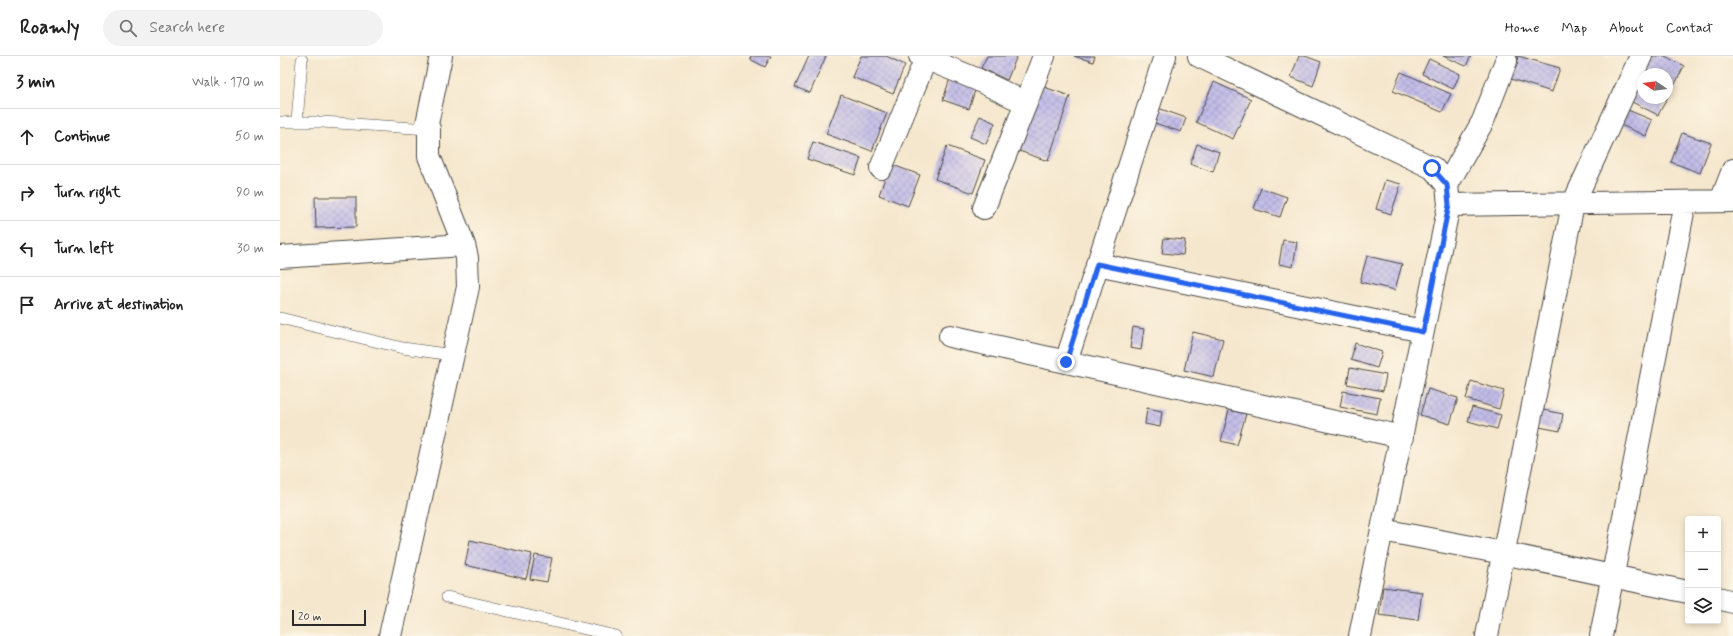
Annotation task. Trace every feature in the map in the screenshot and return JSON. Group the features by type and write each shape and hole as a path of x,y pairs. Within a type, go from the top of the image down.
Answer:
{"street":[{"path":"390,636 468,287 467,258 464,245 429,156 429,129 427,124 441,56"},
{"path":"984,208 1044,56"},
{"path":"1066,362 1165,56"},
{"path":"1199,56 1234,63 1432,168 1448,195"},
{"path":"1487,636 1573,204 1641,56"},
{"path":"881,168 923,57 1026,103"},
{"path":"1360,636 1423,332 1448,195 1483,121 1506,61"},
{"path":"1448,195 1573,204 1727,201 1733,170"},
{"path":"1601,636 1685,202"},
{"path":"280,257 464,245"},
{"path":"1097,264 1423,332"},
{"path":"950,336 1402,437"},
{"path":"1382,530 1503,553 1685,591"},
{"path":"1721,599 1733,602"}],"lane":[{"path":"297,122 302,60"},
{"path":"280,122 322,122 429,129"},
{"path":"280,318 403,348 452,356"},
{"path":"447,597 616,636"}],"building":[{"path":"751,56 771,56 765,67 750,59"},
{"path":"809,56 826,56 810,93 795,87"},
{"path":"861,56 886,56 905,65 893,94 852,77"},
{"path":"987,56 1017,56 1007,80 981,68"},
{"path":"1074,56 1095,56 1093,62"},
{"path":"1299,56 1305,56 1321,62 1313,86 1291,77"},
{"path":"1443,56 1471,56 1466,66"},
{"path":"1518,56 1560,68 1552,92 1511,79"},
{"path":"1652,56 1665,56 1684,66 1675,84 1673,83 1673,68 1646,68"},
{"path":"1429,59 1460,74 1453,89 1422,74"},
{"path":"1401,72 1451,94 1442,112 1393,91"},
{"path":"951,75 977,84 969,109 943,100"},
{"path":"1214,82 1251,99 1233,139 1196,122"},
{"path":"1041,86 1070,96 1048,161 1019,151"},
{"path":"1637,87 1637,104 1664,104 1658,115 1630,101"},
{"path":"841,95 887,113 872,151 826,134"},
{"path":"1158,108 1186,118 1181,132 1152,122"},
{"path":"1623,108 1652,120 1646,136 1616,123"},
{"path":"980,116 995,123 986,144 970,137"},
{"path":"1682,133 1711,143 1700,173 1671,162"},
{"path":"813,142 861,158 855,175 807,159"},
{"path":"1197,144 1219,152 1213,172 1190,164"},
{"path":"947,146 985,160 973,193 935,179"},
{"path":"890,164 920,175 908,206 879,195"},
{"path":"1385,180 1401,184 1391,214 1376,209"},
{"path":"1261,188 1287,197 1280,217 1254,209"},
{"path":"315,197 356,197 356,227 316,228"},
{"path":"1164,238 1185,240 1183,255 1162,253"},
{"path":"1283,240 1297,242 1293,267 1279,264"},
{"path":"1367,256 1402,264 1395,290 1360,282"},
{"path":"1133,327 1144,329 1141,350 1130,348"},
{"path":"1193,332 1223,339 1214,377 1184,370"},
{"path":"1355,343 1382,352 1377,368 1351,360"},
{"path":"1350,368 1386,375 1383,391 1347,384"},
{"path":"1471,381 1504,391 1499,409 1466,399"},
{"path":"1428,389 1458,398 1450,424 1420,415"},
{"path":"1343,391 1380,398 1377,414 1340,407"},
{"path":"1472,407 1501,415 1497,429 1468,421"},
{"path":"1147,408 1162,411 1160,427 1145,424"},
{"path":"1538,409 1563,414 1560,431 1534,426"},
{"path":"1229,410 1246,414 1237,445 1221,441"},
{"path":"470,540 532,554 526,579 465,565"},
{"path":"535,555 552,558 547,582 530,579"},
{"path":"1383,587 1422,592 1418,620 1379,615"}],"route":[{"path":"1066,362 1097,264 1423,332 1449,205 1447,185 1432,168"}]}
